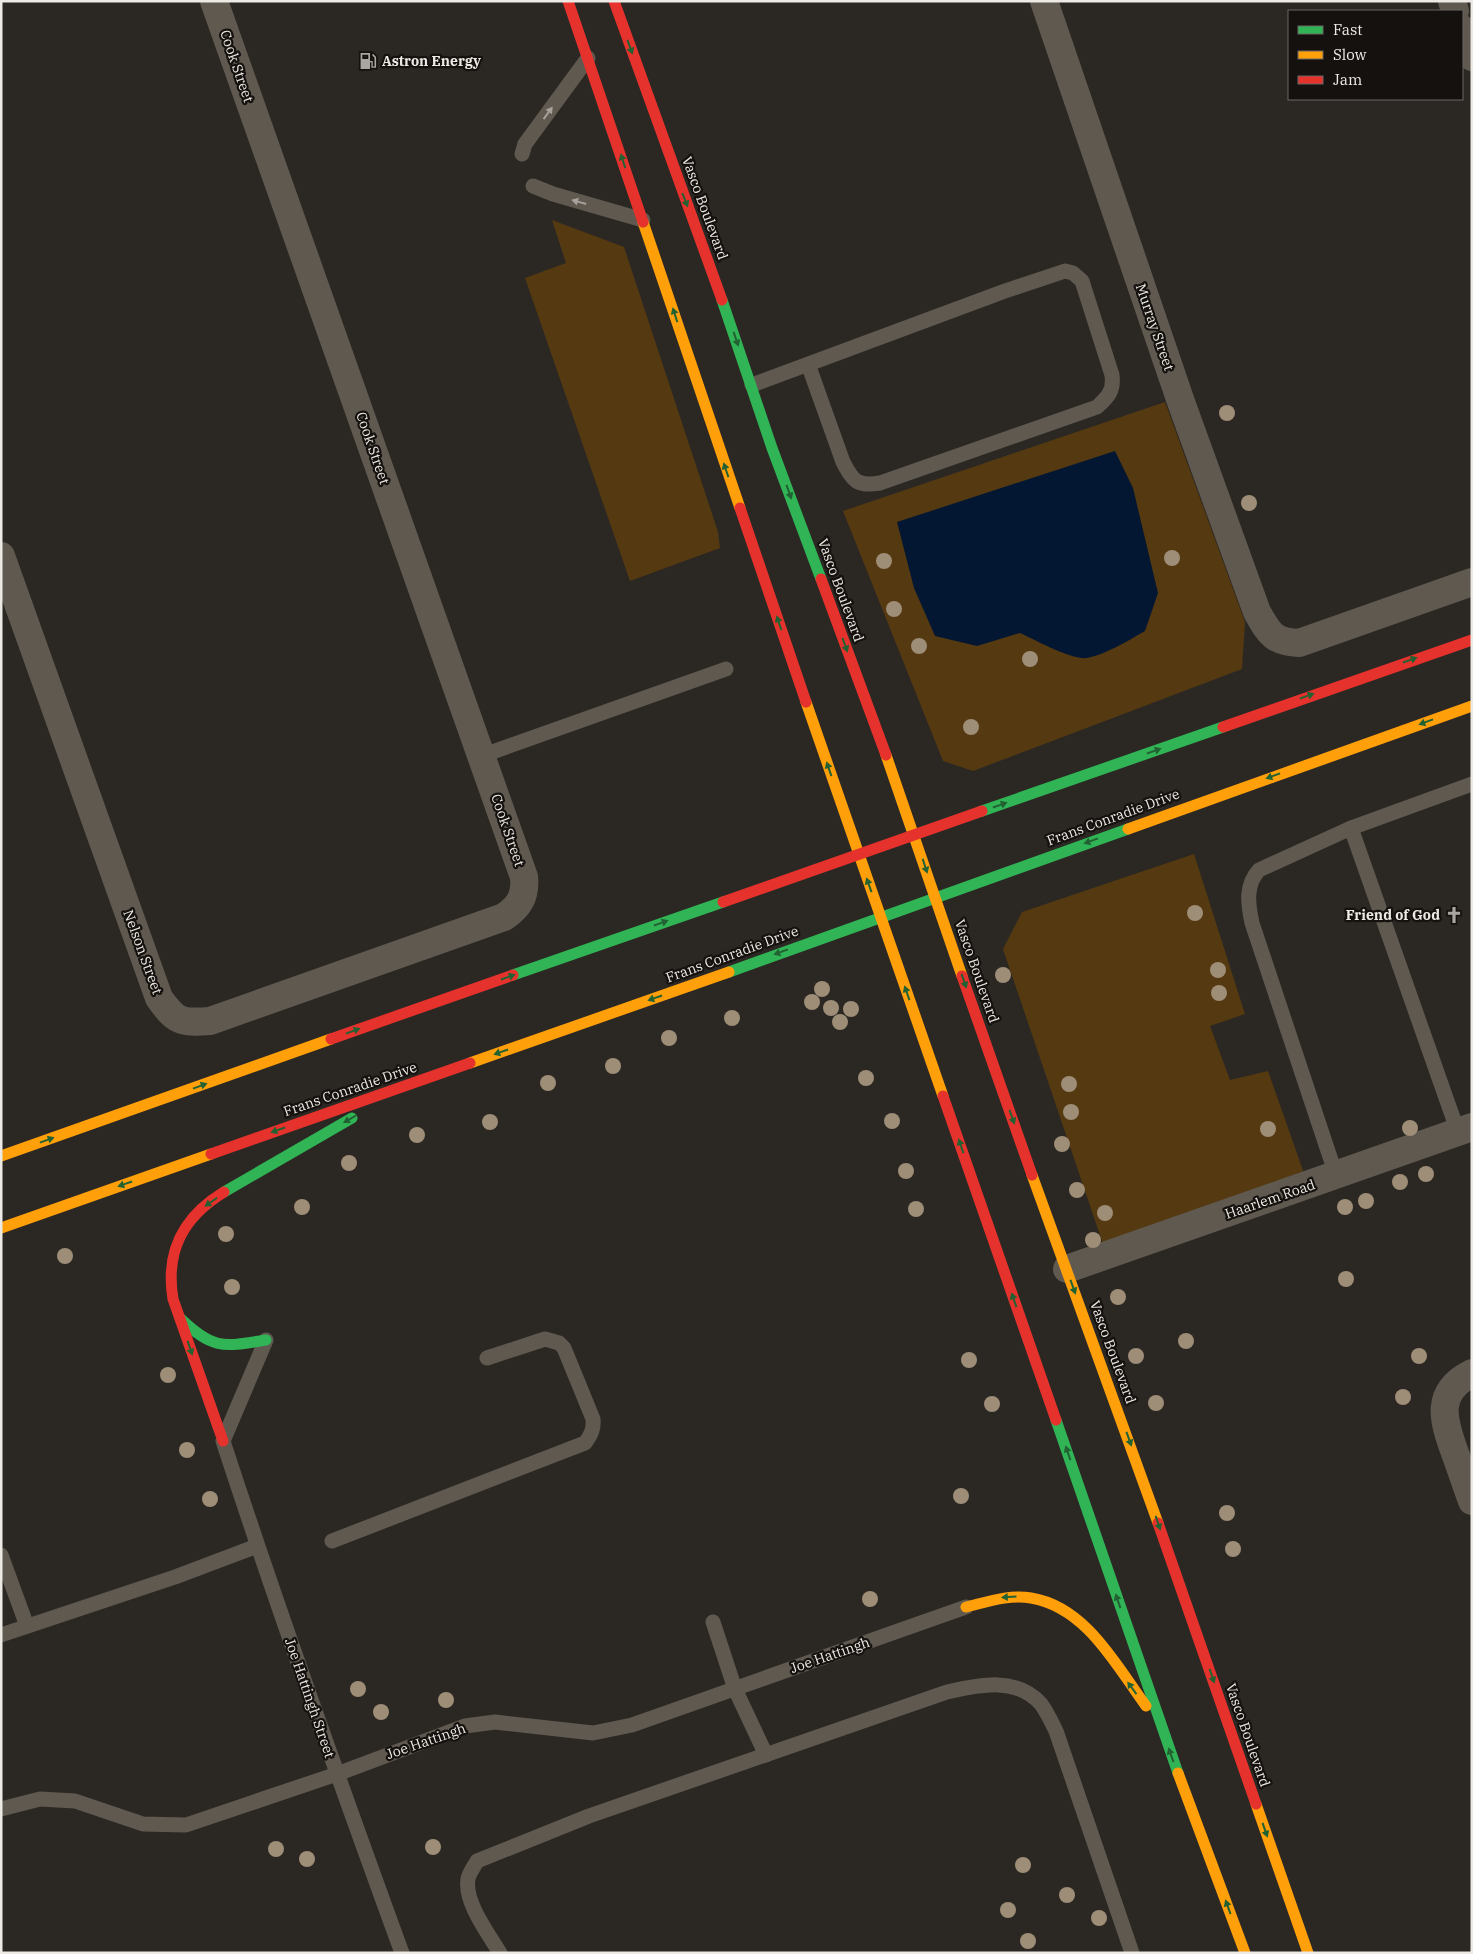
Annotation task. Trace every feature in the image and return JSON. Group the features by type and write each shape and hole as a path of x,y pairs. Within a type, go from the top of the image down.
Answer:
{"main road":[{"path":"568,1 858,854 1084,1499 1161,1727 1245,1953"},
{"name":"Vasco Boulevard","path":"614,1 752,385 772,448 915,835 995,1072 1142,1477 1308,1953"},
{"path":"1,1156 1472,640"},
{"name":"Frans Conradie Drive","path":"1,1228 1472,706"},
{"path":"223,1441 171,1291 170,1271 175,1248 181,1234 190,1220 200,1210 225,1192 407,1085"},
{"path":"180,1318 201,1337 210,1342 222,1344 266,1340"},
{"path":"966,1607 997,1598 1020,1597 1039,1599 1067,1610 1090,1631 1161,1727"}],"street":[{"name":"Cook Street","path":"214,1 482,756 524,878 525,888 523,896"},
{"name":"Murray Street","path":"1044,1 1181,402 1256,612 1267,630 1284,643 1299,643 1472,582"},
{"path":"1463,32 1472,57"},
{"name":"Nelson Street","path":"1,556 159,998 177,1019 193,1022 210,1021 504,917 518,906 523,896"},
{"name":"Haarlem Road","path":"1067,1270 1465,1129"},
{"path":"1472,1373 1454,1385 1446,1398 1444,1411 1448,1432 1472,1501"}],"lane":[{"path":"522,154 525,144 588,58"},
{"path":"533,186 553,194 643,220"},
{"path":"752,385 808,364 1005,291 1065,271 1073,273 1082,281 1114,385 1106,399 1092,409 880,483 868,485 858,484 850,477 808,364"},
{"path":"482,756 726,669"},
{"path":"1336,1175 1252,923 1249,889 1252,878 1259,870 1351,828 1472,784"},
{"path":"1351,828 1465,1129"},
{"path":"332,1541 585,1443 591,1436 594,1427 590,1412 564,1348 559,1343 545,1339 487,1358"},
{"path":"223,1441 266,1340"},
{"name":"Joe Hattingh Street","path":"223,1441 257,1546 336,1774 402,1953"},
{"path":"1,1636 175,1577 257,1546"},
{"path":"1,1555 27,1626"},
{"name":"Joe Hattingh","path":"1,1809 40,1799 74,1801 143,1824 186,1825 336,1774 464,1726 495,1722 593,1732 632,1725 966,1607"},
{"path":"713,1622 735,1689 766,1755"},
{"path":"500,1953 473,1908 468,1890 468,1878 477,1862 589,1816 947,1692 982,1684 1006,1685 1028,1693 1042,1705 1056,1731 1132,1953"}],"shaded area":[{"path":"552,220 624,247 718,532 720,548 630,581 525,278 566,263"},
{"path":"1165,402 1245,622 1242,669 973,771 943,761 843,511"},
{"path":"1194,854 1245,1014 1210,1026 1230,1080 1268,1071 1306,1179 1103,1244 1003,949 1022,912"}],"water":[{"path":"1115,451 1133,488 1158,593 1145,631 1123,644 1088,658 1081,658 1058,651 1020,633 977,646 935,636 914,588 897,522"}],"traffic: fast":[{"path":"722,300 772,448 821,579"},
{"path":"982,811 1223,727"},
{"path":"729,972 1128,829"},
{"path":"513,975 723,902"},
{"path":"224,1192 352,1118"},
{"path":"180,1318 201,1336 219,1344 229,1345 266,1340"},
{"path":"1056,1420 1178,1773"}],"traffic: slow":[{"path":"643,222 740,508"},
{"path":"806,702 943,1096"},
{"path":"1128,829 1472,706"},
{"path":"886,755 962,976"},
{"path":"470,1063 729,972"},
{"path":"1,1156 331,1039"},
{"path":"1,1228 211,1154"},
{"path":"1032,1175 1158,1523"},
{"path":"966,1607 998,1599 1023,1597 1051,1604 1068,1613 1084,1625 1098,1640 1146,1706"},
{"path":"1178,1773 1245,1953"},
{"path":"1256,1804 1308,1953"}],"traffic: jam":[{"path":"568,1 643,222"},
{"path":"614,1 722,300"},
{"path":"740,508 806,702"},
{"path":"821,579 886,755"},
{"path":"1223,727 1472,640"},
{"path":"723,902 982,811"},
{"path":"331,1039 513,975"},
{"path":"962,976 1032,1175"},
{"path":"211,1154 470,1063"},
{"path":"943,1096 1056,1420"},
{"path":"223,1441 173,1299 171,1282 172,1266 180,1237 198,1213 224,1192"},
{"path":"1158,1523 1256,1804"}],"place":[{"name":"Astron Energy","path":"368,61"},
{"name":"Friend of God","path":"1454,915"}]}
